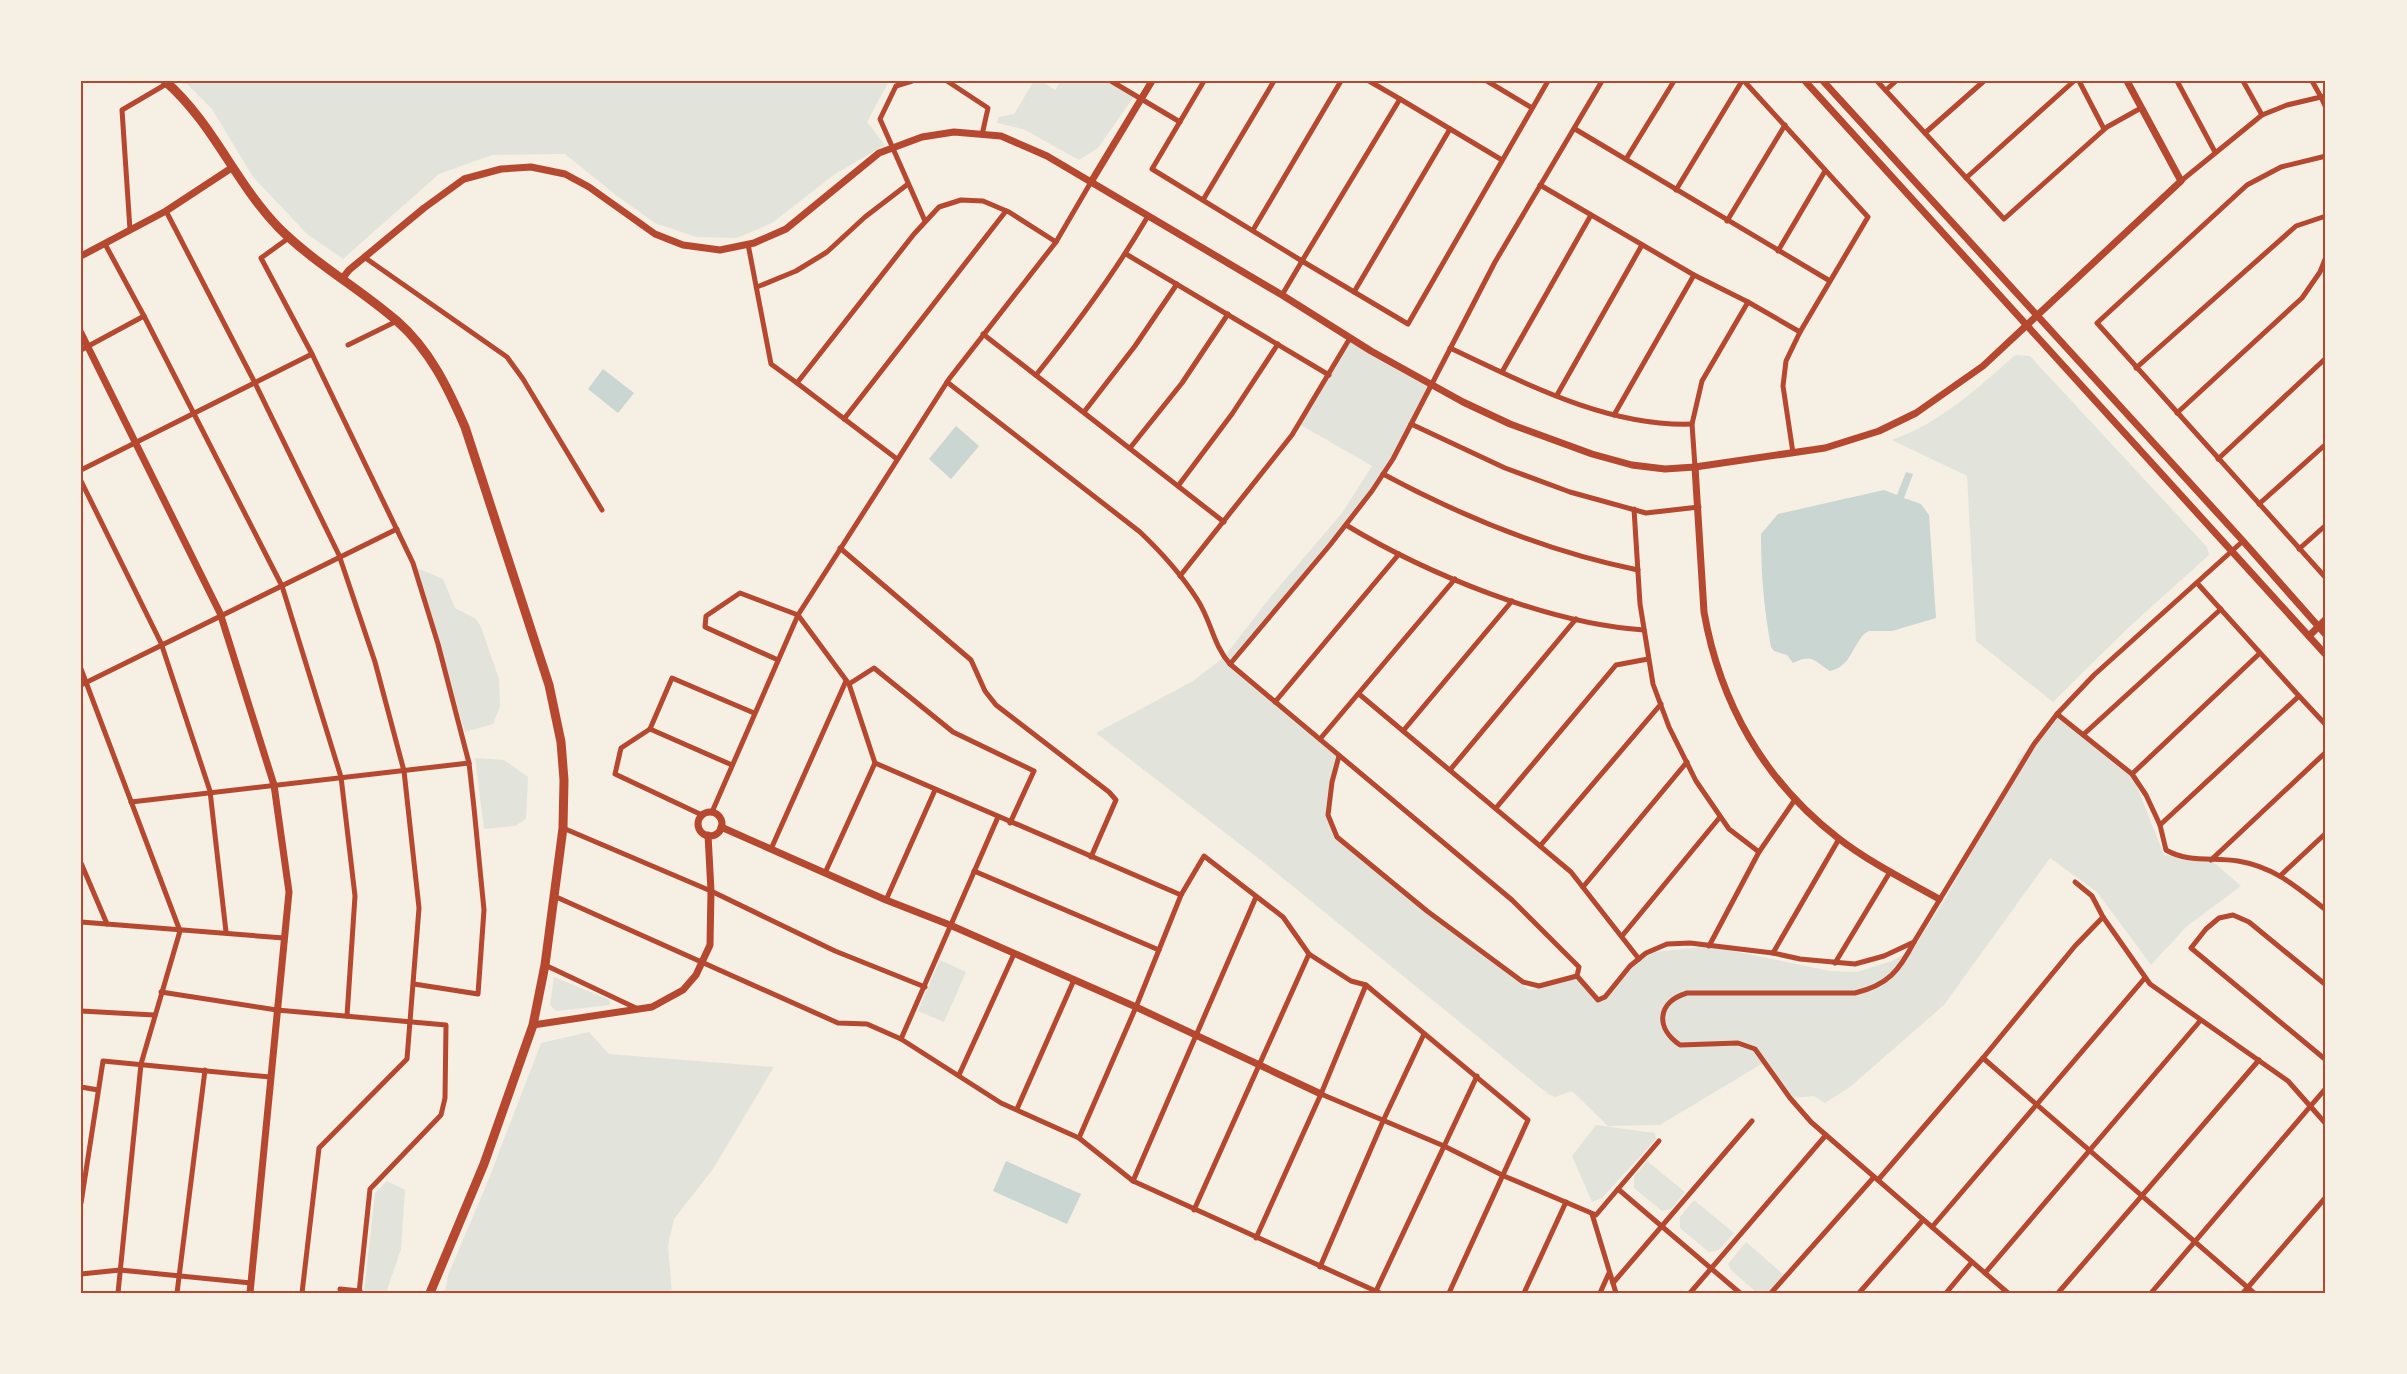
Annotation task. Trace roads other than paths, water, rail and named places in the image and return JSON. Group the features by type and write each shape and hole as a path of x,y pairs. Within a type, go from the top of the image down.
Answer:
{"main road":[{"path":"166,82 204,122 269,217 290,237 397,321 434,364 457,409 546,674 561,742 564,780 563,828 545,965 533,1025 484,1164 430,1293"}],"street":[{"path":"912,81 896,86 880,119 925,221"},
{"path":"947,81 988,108 982,135"},
{"path":"1111,81 1180,122"},
{"path":"712,812 798,615 946,382 1056,242 1152,81"},
{"path":"1204,81 1152,169 1408,324 1548,81"},
{"path":"1203,200 1274,81"},
{"path":"1253,230 1341,81"},
{"path":"1369,81 1502,160"},
{"path":"1487,81 1532,108"},
{"path":"1230,664 1346,525 1383,474 1495,262 1602,81"},
{"path":"1626,159 1674,81"},
{"path":"1676,190 1743,81 1868,217 1800,332 1786,361 1783,386 1793,453"},
{"path":"1805,81 2326,655"},
{"path":"1823,81 2326,635"},
{"path":"1877,81 2004,219 2104,129 2141,108"},
{"path":"1886,90 1896,81"},
{"path":"1925,134 1984,81"},
{"path":"1966,178 2077,81 2104,129"},
{"path":"2127,81 2181,181"},
{"path":"2177,81 2215,152"},
{"path":"2243,81 2262,115"},
{"path":"2312,81 2323,96 2326,108"},
{"path":"130,230 122,110 166,82"},
{"path":"342,279 364,257 464,179 501,169 531,166 565,174 589,187 655,234 683,245 720,250 748,244 786,229 879,153 922,137 954,132 1001,136 1047,156 1350,338 1462,402 1510,424 1592,454 1665,469 1695,467 1793,453 1847,442 1879,431 1916,413 1983,366 2181,181 2262,115 2287,105 2323,96"},
{"path":"1282,296 1400,99"},
{"path":"1727,221 1785,125"},
{"path":"1354,292 1450,129"},
{"path":"1575,129 1830,281"},
{"path":"2326,156 2281,167 2247,185 2097,323 2326,578"},
{"path":"81,256 166,211 234,167"},
{"path":"1778,251 1825,171"},
{"path":"757,287 795,271 827,252 908,184"},
{"path":"1540,185 1694,275 1800,332"},
{"path":"797,382 925,221 939,207 961,200 984,201 1006,211 1056,242"},
{"path":"166,211 255,384 340,558 375,662 404,771 419,908 407,1059 319,1148 302,1293"},
{"path":"844,419 1006,211"},
{"path":"1502,372 1591,215"},
{"path":"1036,375 1083,316 1126,254 1148,216"},
{"path":"2136,368 2296,226 2326,216"},
{"path":"290,237 261,258 312,354 413,563 438,644 468,764 484,910 478,994 414,984"},
{"path":"105,244 282,586 341,777 355,896 347,1016"},
{"path":"748,244 771,364 897,459"},
{"path":"1557,395 1642,244"},
{"path":"1126,254 1329,375"},
{"path":"364,257 507,357 523,379 602,510"},
{"path":"2176,413 2302,298 2320,272 2326,257"},
{"path":"1614,415 1694,275"},
{"path":"1084,412 1135,346 1177,284"},
{"path":"1748,302 1702,381 1692,424 1704,612 1714,663 1728,700 1744,731 1765,764 1794,801 1839,839 1890,872 1940,899"},
{"path":"1130,448 1182,383 1228,314"},
{"path":"84,348 144,316"},
{"path":"348,345 397,321"},
{"path":"81,333 84,348 137,443 221,616 274,785 289,892 250,1293"},
{"path":"983,334 1224,522"},
{"path":"1180,576 1292,435 1350,338"},
{"path":"1178,486 1232,414 1278,344"},
{"path":"1450,348 1557,395 1614,415 1662,425 1692,424"},
{"path":"81,470 312,354"},
{"path":"2218,459 2326,358"},
{"path":"946,382 1140,532 1168,560 1198,600 1220,653 1230,664 1512,900 1578,967 1577,976 1598,1000 1605,998 1630,966 1646,953 1667,944 1690,943 1855,964 1884,956 1914,942"},
{"path":"1411,424 1505,468 1570,492 1646,513 1699,507"},
{"path":"2259,504 2326,444"},
{"path":"1383,474 1419,494 1538,542 1596,561 1638,570"},
{"path":"81,481 161,646 210,791 226,932"},
{"path":"1634,509 1644,630 1653,684 1696,781 1728,829 1759,852"},
{"path":"1346,525 1381,546 1512,601 1609,628 1644,630"},
{"path":"2299,549 2326,525"},
{"path":"84,684 397,530"},
{"path":"2008,1293 1810,1122 1755,1049 1738,1043 1680,1045 1666,1033 1662,1025 1666,1007 1671,1000 1687,993 1855,993 1868,990 1889,979 1902,965 2034,744 2058,714 2094,675 2243,541"},
{"path":"840,548 971,660 985,691 996,705 1109,792 1116,800 1091,857"},
{"path":"1275,702 1399,554"},
{"path":"1320,740 1455,579"},
{"path":"2198,583 2326,725"},
{"path":"778,660 705,627 706,616 740,593 798,615 848,682 874,763 825,873"},
{"path":"1403,731 1512,601"},
{"path":"2084,735 2222,609"},
{"path":"2309,636 2326,619"},
{"path":"1450,770 1576,620"},
{"path":"2132,774 2260,653"},
{"path":"1496,808 1616,665 1648,659"},
{"path":"771,849 848,682 874,668 953,732 1034,771 1010,823"},
{"path":"81,669 84,684 180,931 141,1064 118,1293"},
{"path":"712,812 702,815 615,774 621,748 650,729 672,678 754,713"},
{"path":"1359,694 1571,872 1639,959"},
{"path":"2160,825 2300,696"},
{"path":"1540,846 1661,704"},
{"path":"2058,714 2132,774 2146,795 2160,825 2166,850 2176,856 2238,861 2270,869 2326,910"},
{"path":"650,729 732,765"},
{"path":"2211,860 2326,752"},
{"path":"1339,756 1332,782 1328,815 1337,837 1427,911 1523,982 1539,986 1577,976"},
{"path":"1583,887 1687,762"},
{"path":"874,763 1180,895"},
{"path":"131,802 210,791 468,764"},
{"path":"886,900 936,790"},
{"path":"1709,946 1759,852 1794,801"},
{"path":"702,815 698,826 701,832 715,835 721,827 721,819 712,812"},
{"path":"901,1039 998,817"},
{"path":"1622,936 1720,817"},
{"path":"721,827 1136,1007 1321,1094 1444,1146 1504,1176 1592,1214 1596,1215 1659,1141"},
{"path":"563,828 711,891 835,951 925,987"},
{"path":"2280,876 2326,833"},
{"path":"533,1025 639,1009 667,1001 683,990 704,962 710,945 711,891 708,835"},
{"path":"1773,953 1839,839"},
{"path":"1079,1138 1136,1007 1180,895 1204,856 1283,917 1309,954 1352,981 1366,985 1528,1120 1449,1293"},
{"path":"81,863 107,924"},
{"path":"974,871 1159,950"},
{"path":"1835,963 1890,872"},
{"path":"2075,882 2092,896 2103,917 2144,979 2200,1021 2288,1081 2326,1124"},
{"path":"554,896 838,1023 867,1024 901,1039 1001,1103 1079,1138 1133,1181 1378,1292 1477,1076"},
{"path":"1133,1181 1256,897"},
{"path":"2326,985 2249,922 2233,915 2219,918 2206,929 2191,948 2326,1059"},
{"path":"1771,1293 1983,1058 2075,946 2103,917"},
{"path":"81,922 284,938"},
{"path":"959,1075 1014,954"},
{"path":"1194,1210 1309,954"},
{"path":"545,965 639,1009"},
{"path":"1932,1227 2144,979"},
{"path":"1017,1109 1074,980"},
{"path":"1256,1238 1321,1094 1366,985"},
{"path":"161,992 277,1010 446,1025 445,1098 441,1115 370,1188 360,1292 340,1289"},
{"path":"81,1011 154,1015"},
{"path":"1985,1273 2200,1021"},
{"path":"1320,1267 1383,1121 1424,1034"},
{"path":"1983,1058 2254,1293"},
{"path":"2058,1293 2259,1060"},
{"path":"81,1203 103,1061 270,1077"},
{"path":"177,1293 205,1070"},
{"path":"81,1087 98,1090"},
{"path":"2151,1293 2326,1088"},
{"path":"1613,1283 1752,1121"},
{"path":"1690,1293 1826,1135"},
{"path":"1618,1189 1740,1293"},
{"path":"2243,1293 2326,1197"},
{"path":"1524,1293 1566,1202"},
{"path":"1592,1214 1616,1293"},
{"path":"1860,1293 1923,1220"},
{"path":"1946,1293 1972,1262"},
{"path":"81,1274 120,1270 251,1283"},
{"path":"1600,1293 1610,1272"}]}
